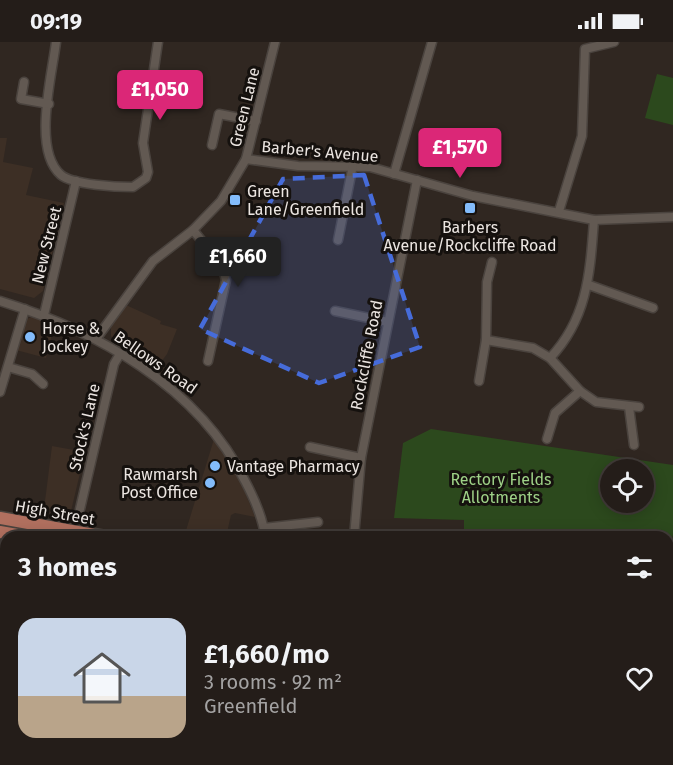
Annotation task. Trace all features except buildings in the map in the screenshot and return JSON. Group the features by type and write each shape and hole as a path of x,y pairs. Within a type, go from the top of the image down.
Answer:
{"main road":[{"name":"High Street","path":"0,518 72,531"}],"street":[{"path":"56,42 46,146 48,155 62,176 76,182 125,187 139,184 148,172 143,143 158,42"},
{"name":"Green Lane","path":"96,339 153,261 193,230 221,201 246,159 275,42"},
{"path":"394,174 432,42"},
{"path":"558,211 582,136 582,45 614,42"},
{"path":"24,82 21,99 49,104"},
{"path":"212,146 219,114 256,121"},
{"name":"Barber's Avenue","path":"246,159 298,166 353,165 473,196 558,211 594,220 673,216"},
{"path":"338,240 353,165"},
{"name":"Rockcliffe Road","path":"355,531 361,458 417,180"},
{"name":"New Street","path":"44,315 76,182"},
{"path":"550,358 574,328 589,285 594,220"},
{"path":"193,230 222,266 226,280 208,361"},
{"path":"480,381 486,340 487,282 492,262"},
{"path":"589,285 653,308"},
{"name":"Bellows Road","path":"0,301 44,315 96,339 177,393 210,425 237,464 264,531"},
{"path":"0,392 26,309"},
{"path":"335,311 388,322"},
{"path":"486,340 533,348 550,358 580,391 596,402 634,407 634,445"},
{"name":"Stock's Lane","path":"80,508 114,364 120,354"},
{"path":"8,367 32,374 43,384"},
{"path":"547,439 555,413 580,391"},
{"path":"310,447 361,458"},
{"path":"269,531 318,522"}],"highlighted area":[{"path":"364,175 420,347 319,383 200,329 283,179"}],"shaded area":[{"path":"0,138 7,138 3,162 33,168 26,195 64,203 43,291 34,298 0,289"},
{"path":"126,305 161,321 160,324 177,329 167,354 155,370 115,343 111,336 111,326"},
{"path":"34,316 55,322 46,358 16,350 24,320"},
{"path":"214,439 239,477 255,517 235,513 231,515 227,531 186,531"},
{"path":"52,446 85,452 71,511 44,509"}],"green space":[{"path":"657,74 673,78 673,125 645,118"},
{"name":"Rectory Fields Allotments","path":"431,429 633,459 600,459 600,513 654,513 654,462 673,465 673,531 464,531 464,520 394,518 403,443"}],"place":[{"name":"Green Lane/Greenfield","path":"235,200"},
{"name":"Barbers Avenue/Rockcliffe Road","path":"470,208"},
{"name":"Horse & Jockey","path":"30,337"},
{"name":"Vantage Pharmacy","path":"215,466"},
{"name":"Rawmarsh Post Office","path":"210,483"}]}
